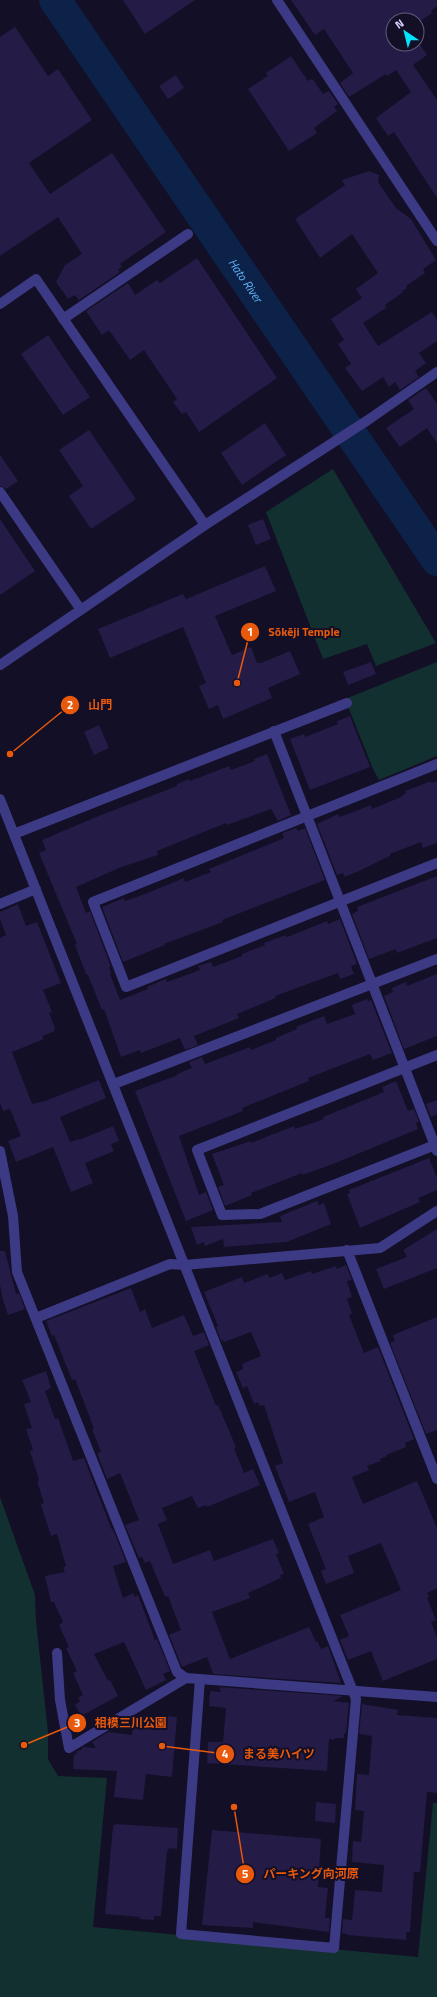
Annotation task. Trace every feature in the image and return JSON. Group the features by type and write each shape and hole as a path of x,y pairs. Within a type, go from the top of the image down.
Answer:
{"street":[{"path":"277,0 437,241"},
{"path":"63,318 188,234"},
{"path":"0,304 36,279 205,525"},
{"path":"0,665 205,525 335,442 437,372"},
{"path":"0,492 81,610"},
{"path":"14,834 347,703"},
{"path":"274,731 341,900 406,1068 436,1148 260,1214 222,1215 198,1150 406,1068 437,1055"},
{"path":"437,764 93,902 126,987 437,862"},
{"path":"0,800 114,1084 356,1699 334,1948 181,1934 200,1679"},
{"path":"0,904 36,889"},
{"path":"114,1084 437,959"},
{"path":"0,1152 13,1216 17,1272 177,1672 186,1678 437,1697"},
{"path":"36,1318 170,1264 380,1248 437,1211"},
{"path":"347,1250 437,1479"},
{"path":"57,1653 60,1700 69,1748 186,1678"}],"green space":[{"path":"333,469 436,643 376,666 367,644 323,659 266,512"},
{"path":"437,662 437,756 379,780 373,769 345,699"},
{"path":"0,1497 35,1595 36,1621 48,1732 48,1759 58,1776 107,1778 93,1927 418,1957 433,1803 437,1803 437,1997 0,1997"}],"building":[{"path":"123,0 195,0 145,34"},
{"path":"291,0 437,0 437,6 431,11 432,13 425,18 425,12 385,12 385,52 425,52 427,55 413,65 437,100 437,198 394,132 388,136 376,118 411,92 396,70 387,76 386,74 349,97 340,83 353,73 324,29 315,35"},
{"path":"15,27 48,76 58,69 92,120 29,163 50,194 112,153 166,232 120,264 122,267 118,270 120,272 79,300 75,295 68,299 56,282 65,265 82,254 58,217 0,256 0,37"},
{"path":"291,56 308,81 311,79 314,81 323,94 329,91 338,104 334,107 337,111 314,128 317,133 289,151 248,89 268,76 266,73"},
{"path":"176,75 184,88 168,99 159,86"},
{"path":"369,171 379,175 378,182 396,208 411,219 436,260 423,269 425,273 406,286 407,288 402,291 403,292 385,305 386,308 363,323 378,346 432,312 437,320 437,341 419,353 426,363 415,371 419,377 400,390 395,382 389,387 383,377 362,391 345,368 351,364 338,344 344,340 331,319 362,298 356,289 378,273 352,234 320,258 295,219 345,185 342,180"},
{"path":"197,258 277,378 199,432 186,412 182,414 173,402 177,399 144,350 130,360 109,330 102,335 86,311 128,283 135,295 157,280 160,283"},
{"path":"48,335 90,397 63,415 21,354"},
{"path":"426,388 437,404 437,443 427,428 400,447 386,428 414,409 408,400"},
{"path":"265,423 286,455 242,485 221,453"},
{"path":"89,430 136,499 91,529 69,496 83,486 59,450"},
{"path":"0,455 18,481 6,489 0,486"},
{"path":"0,519 35,571 0,595"},
{"path":"263,519 271,539 256,545 248,525"},
{"path":"265,566 276,591 215,616 232,655 251,647 257,663 261,663 290,651 300,674 268,688 272,698 223,719 218,705 209,709 199,686 206,683 183,627 110,658 98,629 183,594 186,599"},
{"path":"371,662 376,674 348,685 343,672"},
{"path":"350,716 370,767 310,790 290,739 304,734 305,737 338,724 337,721"},
{"path":"99,725 109,748 94,755 84,732"},
{"path":"267,754 291,815 278,821 271,809 227,825 226,823 157,851 158,855 119,868 76,887 86,913 90,911 111,967 109,967 110,974 120,1000 148,989 147,987 166,979 167,982 200,970 198,966 211,962 213,967 242,956 242,954 265,945 264,943 286,935 287,937 327,921 328,924 340,919 357,964 351,966 354,974 340,979 338,973 275,996 276,998 237,1014 239,1018 194,1036 198,1045 185,1050 180,1038 141,1053 140,1050 121,1057 104,1009 102,1010 88,975 86,974 75,945 77,944 39,853 46,850 42,840 101,815 177,786 177,784 189,779 190,781 229,766 231,770 255,761 254,759"},
{"path":"431,781 431,783 437,781 437,843 423,848 421,842 390,854 390,856 344,877 343,873 337,875 317,824 338,814 340,817 371,805 372,809 401,797 406,793 405,791"},
{"path":"296,828 298,831 305,828 325,880 222,920 223,922 164,944 165,945 123,962 102,907 124,898 125,901 145,894 184,878 185,882 211,872 209,869 284,838 282,833"},
{"path":"437,876 437,938 397,953 396,949 369,959 352,914 358,911 357,907"},
{"path":"18,904 26,926 37,922 61,983 43,990 52,1012 49,1013 55,1031 42,1036 44,1039 12,1052 32,1104 45,1101 99,1080 106,1098 60,1117 70,1142 79,1140 113,1126 119,1141 111,1144 114,1151 85,1163 93,1183 71,1192 53,1147 16,1162 8,1141 21,1136 10,1109 3,1111 0,1103 0,938 6,935 0,919 0,912"},
{"path":"437,974 437,1036 404,1049 384,996 393,992 392,988 406,982 407,986"},
{"path":"367,999 368,1001 371,1000 392,1053 373,1060 370,1054 308,1078 309,1081 242,1108 243,1111 179,1136 199,1195 206,1192 213,1210 186,1221 135,1091 178,1075 177,1074 192,1068 189,1062 202,1057 205,1064 250,1047 251,1050 276,1040 276,1038 297,1029 296,1027 324,1016 327,1024 355,1014 352,1005"},
{"path":"396,1081 408,1111 414,1109 419,1122 416,1123 418,1129 333,1164 302,1175 302,1173 251,1193 252,1195 225,1206 218,1187 224,1185 212,1154 251,1141 251,1143 294,1126 295,1129 324,1119 323,1117 384,1092 382,1087"},
{"path":"437,1100 437,1114 431,1117 426,1104"},
{"path":"429,1158 437,1178 437,1190 418,1198 420,1202 360,1228 347,1194 350,1193 349,1190"},
{"path":"317,1201 319,1205 324,1203 331,1224 287,1242 224,1247 223,1239 205,1246 204,1242 197,1245 191,1227 282,1222 280,1216"},
{"path":"437,1229 437,1268 384,1289 376,1269 407,1257 403,1250"},
{"path":"0,1251 5,1251 16,1294 19,1293 25,1309 8,1315 0,1285"},
{"path":"346,1265 352,1280 347,1281 352,1297 347,1299 352,1313 349,1315 364,1353 378,1347 414,1439 405,1443 406,1447 386,1455 387,1456 380,1459 381,1461 367,1466 369,1470 352,1477 363,1504 417,1481 437,1528 437,1588 427,1593 429,1597 427,1598 436,1620 431,1622 437,1637 437,1659 383,1681 371,1651 348,1660 340,1640 349,1636 340,1615 401,1590 381,1543 348,1556 354,1573 326,1584 321,1571 326,1569 308,1524 324,1517 315,1492 289,1502 275,1466 283,1463 264,1405 259,1406 258,1402 254,1404 247,1386 243,1388 236,1372 243,1369 242,1364 261,1356 251,1332 224,1342 223,1340 221,1341 216,1327 218,1326 204,1292 242,1277 244,1283 268,1274 269,1278 282,1273 285,1280 311,1271 312,1274 336,1266 337,1269"},
{"path":"131,1288 140,1312 145,1309 152,1328 184,1315 193,1336 204,1332 209,1345 194,1351 216,1406 218,1405 236,1447 234,1448 244,1473 253,1469 260,1485 207,1507 206,1505 198,1508 192,1496 162,1508 167,1520 158,1524 173,1564 210,1550 214,1561 273,1539 279,1553 276,1554 284,1574 280,1575 281,1578 248,1593 250,1598 212,1612 230,1659 309,1627 321,1649 328,1646 341,1683 213,1674 207,1657 182,1667 169,1635 181,1630 168,1596 165,1597 150,1561 145,1563 142,1557 139,1558 125,1525 139,1520 120,1473 107,1479 97,1453 101,1452 92,1429 94,1429 87,1410 75,1379 72,1380 54,1335 52,1336 46,1321"},
{"path":"437,1317 437,1430 426,1434 390,1343 395,1341 393,1335"},
{"path":"46,1371 51,1388 45,1391 55,1419 58,1418 73,1461 84,1458 126,1562 113,1566 123,1598 133,1593 135,1597 138,1595 155,1640 157,1639 170,1671 163,1674 166,1680 146,1690 124,1642 94,1654 108,1681 110,1680 118,1696 81,1716 75,1705 80,1701 78,1698 83,1695 73,1673 77,1671 66,1648 69,1647 59,1625 63,1622 54,1602 51,1602 45,1576 65,1572 63,1567 66,1566 57,1534 51,1536 41,1504 44,1503 30,1451 33,1450 26,1429 32,1428 24,1404 31,1402 22,1380"},
{"path":"219,1687 343,1696 333,1701 349,1703 346,1733 344,1733 344,1738 335,1738 334,1740 329,1739 327,1771 207,1763 208,1742 223,1742 226,1708 209,1706 210,1691 221,1692"},
{"path":"362,1704 398,1710 397,1715 437,1718 437,1793 427,1792 420,1872 414,1872 410,1932 406,1932 406,1940 347,1935 342,1933 343,1919 352,1920 355,1890 382,1892 384,1865 352,1862 353,1841 361,1842 364,1811 355,1810 357,1774 369,1775 372,1736 359,1734"},
{"path":"158,1715 177,1717 172,1777 146,1774 143,1800 114,1797 117,1771 73,1769 74,1754 76,1755 77,1751 81,1750 83,1747 96,1748 92,1742 108,1732 132,1735 133,1717 159,1717"},
{"path":"316,1802 336,1804 335,1823 315,1821"},
{"path":"116,1824 178,1828 177,1849 169,1848 167,1852 161,1916 154,1916 154,1920 139,1919 140,1917 105,1914 113,1826"},
{"path":"212,1830 321,1839 318,1887 328,1888 325,1918 330,1918 329,1932 253,1922 253,1928 202,1925"}],"waterway":[{"name":"Hato River","path":"55,0 437,560"}],"place":[{"name":"Sōkēji Temple","path":"237,683"},
{"name":"山門","path":"10,754"},
{"name":"相模三川公園","path":"24,1745"},
{"name":"まる美ハイツ","path":"162,1746"},
{"name":"パーキング向河原","path":"234,1807"}]}
